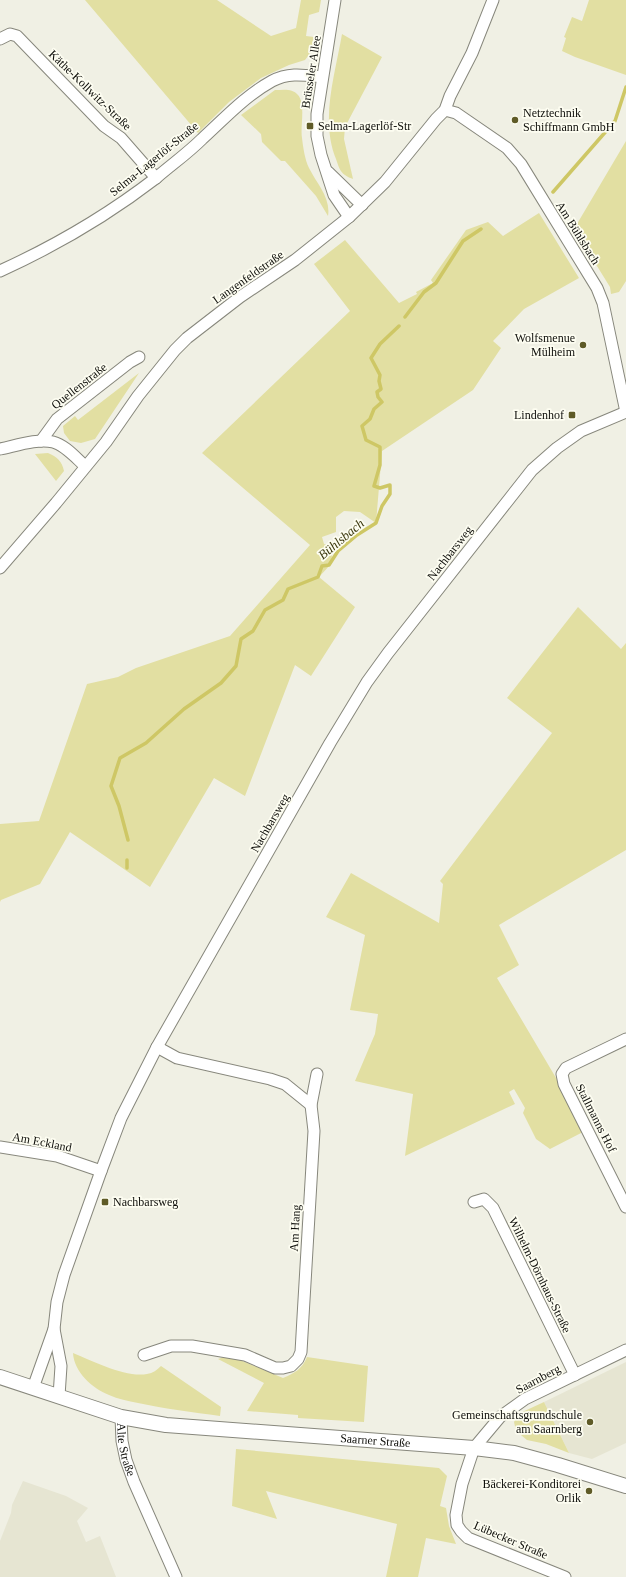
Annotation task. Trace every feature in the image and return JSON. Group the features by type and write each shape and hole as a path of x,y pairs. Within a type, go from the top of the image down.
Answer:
{"main road":[{"name":"Alte Straße","path":"0,1377 121,1417"},
{"name":"Saarner Straße","path":"121,1417 166,1425 209,1429 474,1448 514,1453 626,1486"}],"street":[{"name":"Brüsseler Allee","path":"335,0 316,114 317,136 321,155 334,195 349,217"},
{"name":"Langenfeldstraße","path":"0,568 106,442 164,363 187,338 240,297 295,260 349,217 385,182 445,110 450,96 472,53 493,0"},
{"name":"Käthe-Kollwitz-Straße","path":"0,39 10,34 17,36 104,126 121,138 156,178"},
{"name":"Selma-Lagerlöf-Straße","path":"0,271 74,233 120,204 156,178 202,140 238,104 273,81 284,76 297,74 322,77"},
{"name":"Am Bühlsbach","path":"445,110 463,117 507,148 516,159 597,288 603,303 626,412"},
{"name":"Brüsseler Allee","path":"326,170 362,205"},
{"name":"Quellenstraße","path":"41,441 57,419 130,362 139,357"},
{"name":"Nachbarsweg","path":"33,1388 54,1329 57,1302 64,1275 121,1118 157,1048 330,743 367,682 388,653 532,470 557,448 581,431 626,412"},
{"path":"0,449 41,441 53,442 86,466"},
{"name":"Stallmanns Hof","path":"626,1039 566,1068 562,1074 564,1084 626,1207"},
{"path":"157,1048 177,1058 270,1079 285,1084 311,1105"},
{"name":"Am Hang","path":"144,1355 171,1346 192,1346 245,1355 275,1368 291,1366 298,1359 301,1352 314,1131 311,1105 317,1074"},
{"name":"Am Eckland","path":"0,1147 57,1156 101,1170"},
{"name":"Wilhelm-Dörnhaus-Straße","path":"474,1202 484,1199 493,1208 575,1375"},
{"name":"Nachbarsweg","path":"54,1329 61,1366 59,1396"},
{"name":"Saarnberg","path":"474,1448 500,1417 525,1399 626,1350"},
{"name":"Alte Straße","path":"121,1417 122,1441 126,1460 134,1482 176,1577"},
{"name":"Lübecker Straße","path":"474,1448 462,1484 456,1515 461,1531 468,1538 565,1577"}],"shaded area":[{"path":"85,0 217,0 271,36 296,28 301,0 321,0 319,12 309,15 306,36 314,37 312,51 305,60 289,65 261,78 229,102 198,133"},
{"path":"589,0 626,0 626,75 562,51 566,38 564,37 572,17 582,21"},
{"path":"342,34 382,57 345,127 344,139 353,179 343,174 339,168 331,144 329,129 330,97"},
{"path":"275,90 293,91 300,99 302,104 302,133 305,157 309,168 323,191 327,203 328,216 316,196 285,161 281,161 262,142 261,134 241,115"},
{"path":"626,141 626,281 619,292 611,294 610,287 574,229"},
{"path":"539,213 579,278 524,309 493,341 501,348 473,390 382,451 376,523 360,512 344,511 336,517 336,532 322,537 324,544 333,547 331,564 319,577 355,607 311,676 295,665 245,796 214,778 150,887 70,832 40,884 1,900 0,902 0,824 39,821 87,684 118,677 136,668 230,636 310,545 202,453 350,311 314,264 345,240 399,303 417,294 416,292 433,283 431,280 466,230 488,222 503,236"},
{"path":"139,373 95,439 81,443 70,441 64,433 63,426 75,416 78,420"},
{"path":"48,453 59,460 64,471 56,481 35,454"},
{"path":"578,607 621,649 626,643 626,850 499,925 519,965 497,978 559,1083 583,1132 550,1149 536,1139 523,1113 525,1108 514,1089 509,1092 515,1104 405,1156 413,1094 355,1081 375,1034 378,1014 350,1010 365,935 326,917 351,873 439,923 443,884 440,881 552,733 507,698"},
{"path":"73,1353 129,1374 149,1374 161,1366 221,1407 220,1416 169,1409 123,1400 109,1395 90,1384 80,1373 74,1360"},
{"path":"224,1357 240,1360 283,1378 298,1370 303,1365 307,1357 368,1366 364,1422 298,1418 298,1415 247,1411 264,1383 218,1359"},
{"name":"Gemeinschaftsgrundschule am Saarnberg","path":"626,1362 626,1443 592,1459 569,1453 544,1402"},
{"path":"544,1402 569,1453 546,1444 527,1440 516,1431 514,1422 518,1414"},
{"path":"236,1449 439,1468 447,1476 440,1506 446,1508 449,1526 456,1544 426,1538 418,1577 386,1577 397,1524 266,1491 277,1519 232,1506"},
{"path":"23,1481 66,1496 88,1508 77,1521 86,1542 100,1536 116,1577 0,1577 0,1541 11,1513 12,1505"}],"waterway":[{"name":"Bühlsbach","path":"553,192 615,121 626,87"},
{"name":"Bühlsbach","path":"405,317 424,292 436,283 463,241 481,229"},
{"name":"Bühlsbach","path":"128,840 119,806 111,786 120,758 146,743 184,709 221,683 236,666 241,639 253,631 265,610 283,600 288,589 318,577 322,566 329,565 338,551 357,535 376,523 382,506 390,494 390,485 380,488 374,486 380,465 380,447 366,440 362,426 370,419 374,409 382,402 378,397 377,392 381,389 379,381 380,375 371,358 380,344 399,326"},
{"name":"Bühlsbach","path":"127,860 127,868"}],"place":[{"name":"Netztechnik Schiffmann GmbH","path":"515,120"},
{"name":"Selma-Lagerlöf-Str","path":"310,126"},
{"name":"Wolfsmenue Mülheim","path":"583,345"},
{"name":"Lindenhof","path":"572,415"},
{"name":"Nachbarsweg","path":"105,1202"},
{"name":"Gemeinschaftsgrundschule am Saarnberg","path":"590,1422"},
{"name":"Bäckerei-Konditorei Orlik","path":"589,1491"}]}
